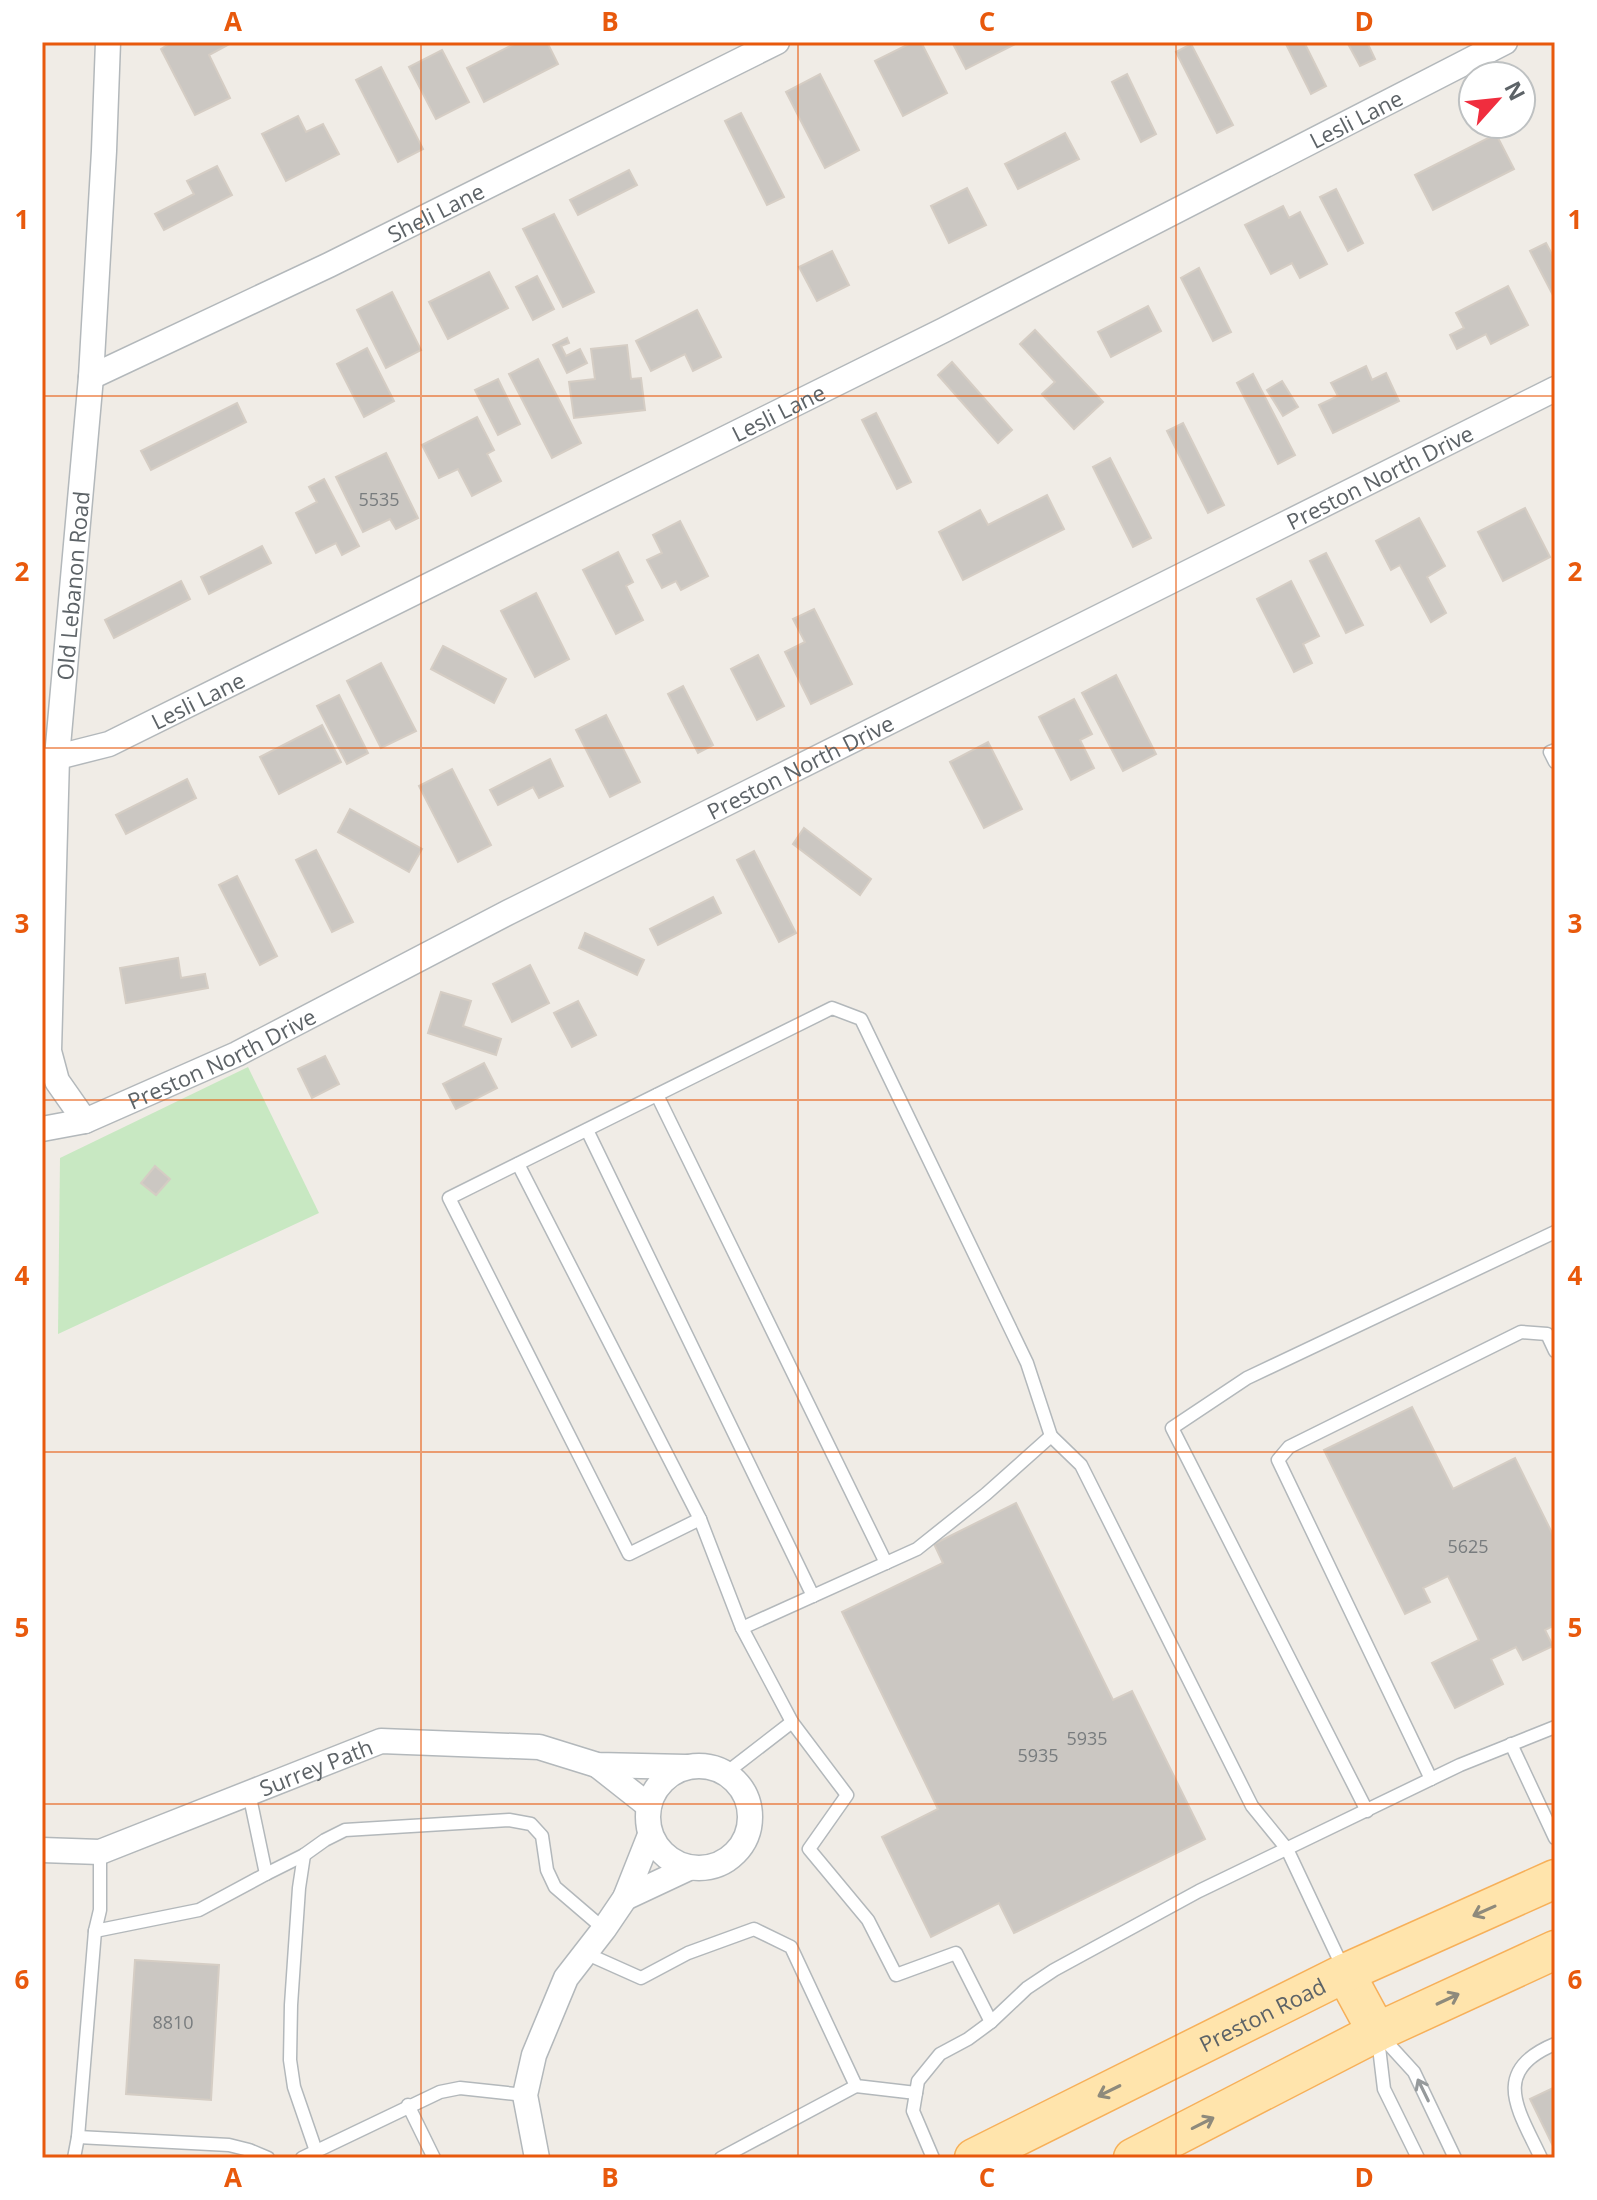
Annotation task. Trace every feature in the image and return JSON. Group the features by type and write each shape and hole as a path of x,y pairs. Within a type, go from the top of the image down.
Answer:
{"main road":[{"name":"Preston Road","path":"974,2158 1345,1973 1555,1879"},
{"path":"1133,2158 1377,2032 1555,1950"},
{"path":"1345,1973 1377,2032"}],"street":[{"name":"Old Lebanon Road","path":"85,1121 57,1081 49,1051 50,759 91,377 108,42"},
{"name":"Sheli Lane","path":"91,377 343,258 777,42"},
{"name":"Lesli Lane","path":"50,759 109,744 930,338 1505,42"},
{"name":"Preston North Drive","path":"42,1129 85,1121 237,1054 509,912 1555,389"},
{"name":"Surrey Path","path":"42,1850 100,1852 381,1741 539,1747 597,1765 706,1765 726,1773"},
{"name":"Surrey Path","path":"597,1765 649,1806"},
{"path":"686,1767 667,1776 654,1792 648,1821 650,1835 658,1848 667,1858 689,1868"},
{"path":"625,1898 689,1868 713,1867 735,1856 748,1836 752,1812 743,1789 726,1773"},
{"path":"537,2158 525,2095 534,2055 566,1978 625,1898 650,1835"}],"lane":[{"path":"1555,750 1550,752 1555,762"},
{"path":"700,1519 629,1554 449,1198 832,1008 861,1019 1027,1363 1051,1436 1081,1465 1252,1806 1287,1849 1345,1973"},
{"path":"657,1095 886,1563"},
{"path":"587,1130 813,1596"},
{"path":"518,1164 700,1519 742,1628 792,1722 847,1795 809,1849 868,1920 896,1975 956,1953 991,2022"},
{"path":"1367,1811 1172,1428 1247,1378 1555,1232"},
{"path":"1431,1779 1278,1460 1289,1447 1521,1332 1547,1334 1555,1351"},
{"path":"742,1628 917,1549 986,1494 1051,1436"},
{"path":"726,1773 792,1722"},
{"path":"933,2158 913,2111 918,2081 940,2054 991,2022 1027,1988 1054,1970 1199,1891 1431,1779 1555,1727"},
{"path":"1511,1744 1555,1838"},
{"path":"249,1793 266,1874"},
{"path":"95,1931 199,1910 345,1830 509,1820 531,1824 542,1836 547,1870 555,1887 604,1929"},
{"path":"74,2158 95,1931 100,1910 100,1852"},
{"path":"304,1855 292,1990 290,2060 294,2087 316,2151"},
{"path":"585,1953 641,1978 688,1953 754,1929 791,1947 856,2086"},
{"path":"1377,2032 1384,2089 1418,2158"},
{"path":"1377,2032 1414,2072 1455,2158"},
{"path":"1541,2158 1515,2103 1516,2074 1527,2059 1555,2044"},
{"path":"721,2158 856,2086 916,2093"},
{"path":"302,2158 440,2092 460,2088 525,2095"},
{"path":"408,2105 434,2158"},
{"path":"78,2137 229,2145 268,2158"}],"green space":[{"path":"248,1067 319,1213 58,1334 60,1158"}],"building":[{"path":"172,42 233,42 209,55 230,98 195,115 161,49"},
{"path":"518,42 547,42 558,64 484,102 467,68"},
{"path":"913,42 921,42 947,93 903,116 875,61"},
{"path":"952,42 1019,42 966,69"},
{"path":"1285,42 1304,42 1326,86 1311,94"},
{"path":"1347,42 1367,42 1375,59 1360,66"},
{"path":"1191,44 1233,125 1217,133 1176,52"},
{"path":"442,50 469,102 436,119 409,67"},
{"path":"381,67 423,149 398,162 356,80"},
{"path":"820,74 859,150 825,168 786,92"},
{"path":"1127,74 1156,134 1141,142 1112,82"},
{"path":"741,113 784,197 767,205 725,121"},
{"path":"298,116 306,132 323,124 339,154 286,181 262,134"},
{"path":"1065,133 1079,159 1018,189 1005,164"},
{"path":"1484,140 1499,140 1514,169 1433,210 1415,175"},
{"path":"217,166 232,195 164,230 155,214 194,194 187,181"},
{"path":"629,170 637,185 578,215 570,200"},
{"path":"967,188 986,225 949,243 931,206"},
{"path":"1336,189 1363,243 1348,251 1320,197"},
{"path":"1283,206 1289,218 1300,212 1327,264 1300,278 1292,263 1271,274 1245,225"},
{"path":"554,214 594,292 563,307 523,229"},
{"path":"1546,243 1555,260 1555,299 1530,251"},
{"path":"832,251 849,285 817,301 799,267"},
{"path":"1199,268 1231,332 1213,341 1181,278"},
{"path":"489,272 508,308 448,339 429,302"},
{"path":"537,276 554,309 533,320 516,287"},
{"path":"1508,286 1528,325 1491,344 1486,334 1457,349 1450,335 1464,328 1456,313"},
{"path":"392,292 421,350 386,368 357,310"},
{"path":"1148,306 1161,331 1111,357 1098,332"},
{"path":"697,310 721,357 693,371 685,354 651,371 636,341"},
{"path":"1035,330 1103,402 1074,429 1042,394 1055,382 1020,344"},
{"path":"567,338 569,343 561,346 566,356 580,349 587,363 567,373 553,345"},
{"path":"627,345 631,379 641,378 645,410 574,418 569,382 595,379 591,349"},
{"path":"367,348 394,401 364,417 337,364"},
{"path":"538,359 581,443 552,458 509,374"},
{"path":"952,362 1012,430 998,443 938,375"},
{"path":"1366,366 1372,380 1386,373 1399,401 1333,433 1319,405 1338,396 1331,383"},
{"path":"1253,374 1295,455 1278,464 1237,383"},
{"path":"498,379 520,424 498,435 475,390"},
{"path":"1282,381 1298,407 1283,416 1267,390"},
{"path":"237,403 246,422 151,470 141,451"},
{"path":"876,413 911,482 897,489 862,420"},
{"path":"477,417 494,450 487,454 501,481 472,496 458,469 439,478 422,445"},
{"path":"1183,423 1224,505 1208,513 1167,431"},
{"path":"386,453 418,518 396,529 390,519 363,532 336,477"},
{"path":"1110,458 1151,538 1133,547 1093,467"},
{"path":"324,479 359,546 342,555 336,543 316,553 296,513 317,502 309,487"},
{"path":"1047,495 1064,529 963,580 939,532 980,510 988,525"},
{"path":"1525,508 1550,557 1503,581 1478,532"},
{"path":"1419,518 1445,566 1427,577 1446,613 1431,622 1400,565 1391,570 1376,541"},
{"path":"680,521 708,576 681,590 676,581 662,588 647,560 662,553 653,535"},
{"path":"262,546 271,563 209,594 201,577"},
{"path":"618,552 633,582 626,586 643,620 616,634 583,570"},
{"path":"1326,553 1363,625 1346,633 1310,561"},
{"path":"181,581 190,599 114,638 105,620"},
{"path":"1291,581 1319,636 1303,644 1312,663 1294,672 1257,599"},
{"path":"536,593 569,659 535,677 501,611"},
{"path":"814,609 852,684 811,704 785,652 805,642 793,619"},
{"path":"443,646 506,679 494,703 431,669"},
{"path":"758,655 784,706 757,720 731,669"},
{"path":"381,663 416,731 381,748 347,681"},
{"path":"1116,675 1156,754 1123,771 1082,693"},
{"path":"683,686 713,745 698,753 668,694"},
{"path":"339,695 368,753 347,764 317,706"},
{"path":"1074,699 1092,734 1080,740 1094,768 1071,780 1039,717"},
{"path":"606,715 640,782 610,797 576,730"},
{"path":"322,725 341,762 279,794 260,757"},
{"path":"988,742 1022,809 984,828 950,762"},
{"path":"550,759 563,786 539,798 533,787 498,805 490,790"},
{"path":"452,769 491,845 458,862 419,786"},
{"path":"187,779 196,798 126,834 116,815"},
{"path":"350,809 422,849 409,872 338,832"},
{"path":"804,828 871,879 860,895 793,844"},
{"path":"316,850 353,922 332,932 296,860"},
{"path":"754,851 796,933 779,942 737,860"},
{"path":"237,876 277,956 260,965 219,885"},
{"path":"713,897 721,913 658,945 650,929"},
{"path":"585,933 644,960 637,975 579,948"},
{"path":"178,958 181,978 205,974 208,988 126,1003 120,968"},
{"path":"530,965 549,1003 512,1022 493,984"},
{"path":"441,992 471,1001 463,1026 501,1039 496,1055 428,1033"},
{"path":"578,1001 596,1035 572,1047 554,1013"},
{"path":"325,1056 339,1084 312,1098 298,1069"},
{"path":"484,1063 497,1088 456,1109 443,1084"},
{"path":"155,1166 170,1179 156,1195 141,1183"},
{"path":"1412,1407 1453,1489 1515,1458 1555,1539 1555,1625 1545,1630 1553,1646 1523,1660 1516,1647 1491,1659 1503,1684 1455,1708 1432,1663 1479,1640 1448,1576 1423,1588 1430,1602 1405,1614 1324,1450"},
{"path":"1016,1503 1113,1700 1132,1691 1205,1839 1014,1933 999,1903 931,1937 882,1837 938,1809 842,1612 943,1563 934,1544"},
{"path":"135,1960 219,1965 211,2100 126,2094"},
{"path":"1555,2087 1555,2150 1530,2099"}]}
